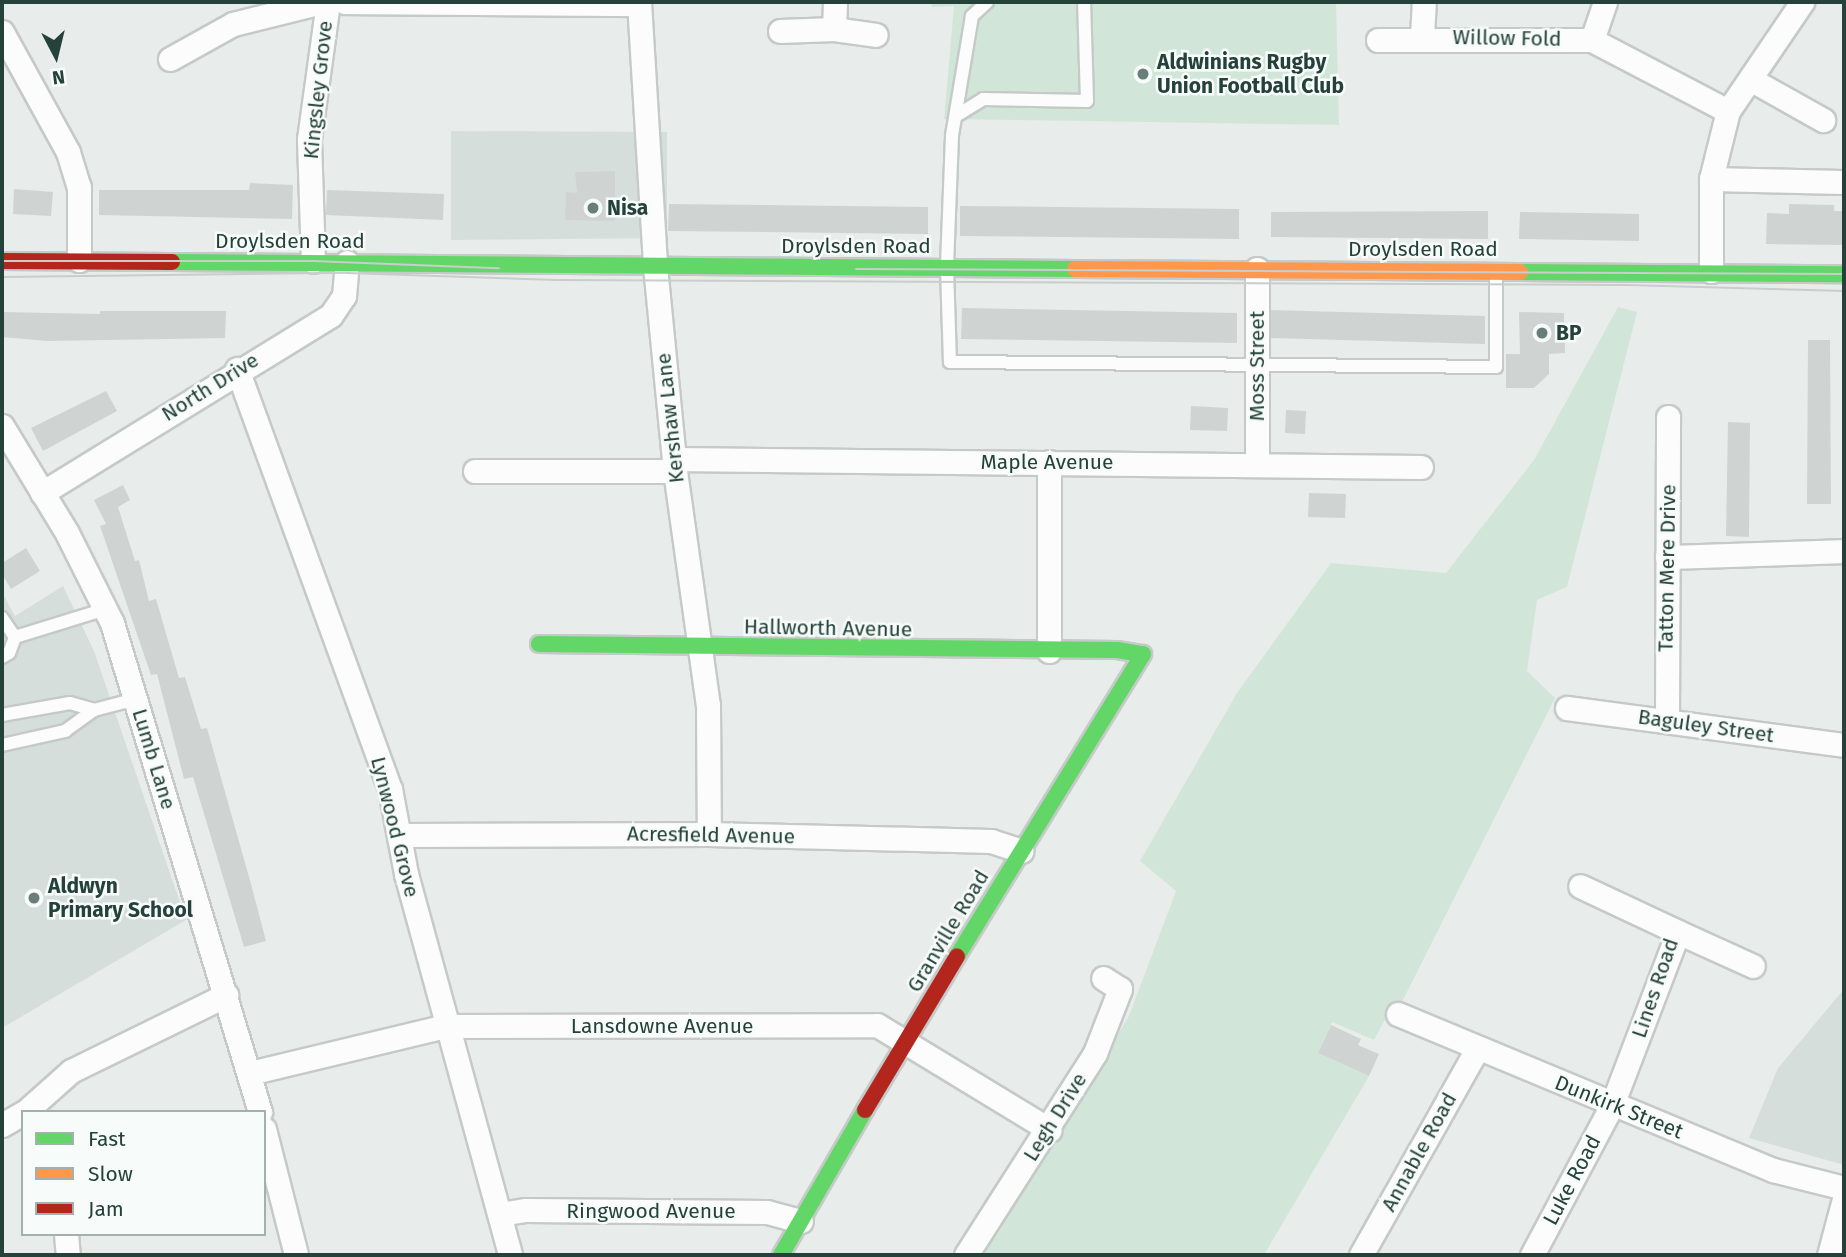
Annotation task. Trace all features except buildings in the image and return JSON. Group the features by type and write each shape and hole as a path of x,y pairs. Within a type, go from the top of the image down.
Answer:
{"main road":[{"name":"Droylsden Road","path":"2,261 1711,271"},
{"path":"1711,271 1844,274"},
{"path":"1711,271 1805,290 1844,291"},
{"name":"Hallworth Avenue","path":"538,644 701,648 1117,650"},
{"name":"Granville Road","path":"781,1255 905,1040 1143,654 1117,650"}],"street":[{"path":"170,59 233,24 321,2"},
{"name":"Kingsley Grove","path":"313,261 309,139 328,2"},
{"path":"345,2 639,3"},
{"path":"834,29 835,2"},
{"name":"Willow Fold","path":"1422,37 1424,2"},
{"name":"Willow Fold","path":"1592,40 1605,2"},
{"path":"1711,271 1711,180 1728,111 1802,2"},
{"name":"Kershaw Lane","path":"639,3 655,266 674,465 708,705 709,834"},
{"path":"780,31 834,29 876,35"},
{"path":"2,32 68,152 79,187 79,260"},
{"name":"Willow Fold","path":"1378,40 1422,37 1592,40 1728,111"},
{"path":"1750,79 1823,120"},
{"path":"1711,180 1844,182"},
{"name":"North Drive","path":"42,493 237,369 331,315 344,296 346,262"},
{"name":"Moss Street","path":"1257,269 1257,462"},
{"name":"Lynwood Grove","path":"237,369 390,789 446,1026 510,1255"},
{"name":"Tatton Mere Drive","path":"1667,720 1668,417"},
{"name":"Lumb Lane","path":"2,426 106,609 136,699 259,1110"},
{"path":"1049,462 1049,651"},
{"name":"Maple Avenue","path":"475,471 674,465 1049,462 1257,462 1420,467"},
{"path":"1667,557 1844,551"},
{"name":"Baguley Street","path":"1567,708 1844,745"},
{"name":"Acresfield Avenue","path":"400,835 709,834 991,841 1021,851"},
{"name":"Lines Road","path":"1580,886 1678,932 1612,1105"},
{"path":"1678,932 1753,966"},
{"name":"Legh Drive","path":"958,1254 1050,1130 1095,1053 1120,989 1103,978"},
{"path":"26,1110 71,1071 226,995"},
{"name":"Dunkirk Street","path":"1398,1014 1476,1049 1773,1170 1844,1188"},
{"name":"Lansdowne Avenue","path":"250,1073 446,1026 877,1025 1050,1130"},
{"name":"Annable Road","path":"1360,1255 1476,1049"},
{"name":"Luke Road","path":"1532,1255 1612,1105"},
{"path":"2,1125 21,1114"},
{"path":"266,1137 296,1255"},
{"path":"1829,1255 1844,1199"},
{"name":"Ringwood Avenue","path":"500,1214 526,1210 767,1212 801,1221"},
{"path":"66,1236 68,1255"}],"lane":[{"path":"987,2 972,16 956,116 947,268 950,362 1496,367 1496,270"},
{"path":"956,116 983,99 1087,101 1084,2"},
{"path":"15,636 106,609"},
{"path":"2,618 15,636"},
{"path":"2,657 9,653 15,636"},
{"path":"2,746 65,731 94,710 136,699"},
{"path":"2,715 70,704 94,710"}],"shaded area":[{"path":"451,131 667,132 667,238 451,240"},
{"path":"63,586 94,651 186,920 2,1028 2,592 15,616"},
{"path":"1844,989 1844,1165 1749,1138 1778,1068"}],"green space":[{"name":"Aldwinians Rugby Union Football Club","path":"931,2 1336,2 1339,125 944,119 954,6 932,7"},
{"path":"1618,307 1637,312 1567,587 1537,600 1527,671 1555,698 1403,1000 1393,1005 1374,1040 1332,1022 1318,1053 1369,1076 1264,1255 976,1255 999,1232 1129,1016 1176,891 1140,861 1237,693 1331,563 1446,573 1534,460"}],"tram line":[{"path":"2,261 313,261 499,268"},
{"path":"856,269 1844,274"},
{"path":"2,277 347,273 556,280 1627,285 1844,291"}],"traffic: fast":[{"path":"172,262 1075,269"},
{"path":"1520,272 1844,274"},
{"path":"539,644 1117,650 1143,654 957,956"},
{"path":"781,1255 865,1110"}],"traffic: slow":[{"path":"1075,269 1520,272"}],"traffic: jam":[{"path":"2,261 172,262"},
{"path":"865,1110 957,956"}],"place":[{"name":"Aldwinians Rugby Union Football Club","path":"1143,74"},
{"name":"Nisa","path":"593,208"},
{"name":"BP","path":"1542,333"},
{"name":"Aldwyn Primary School","path":"34,898"}]}
